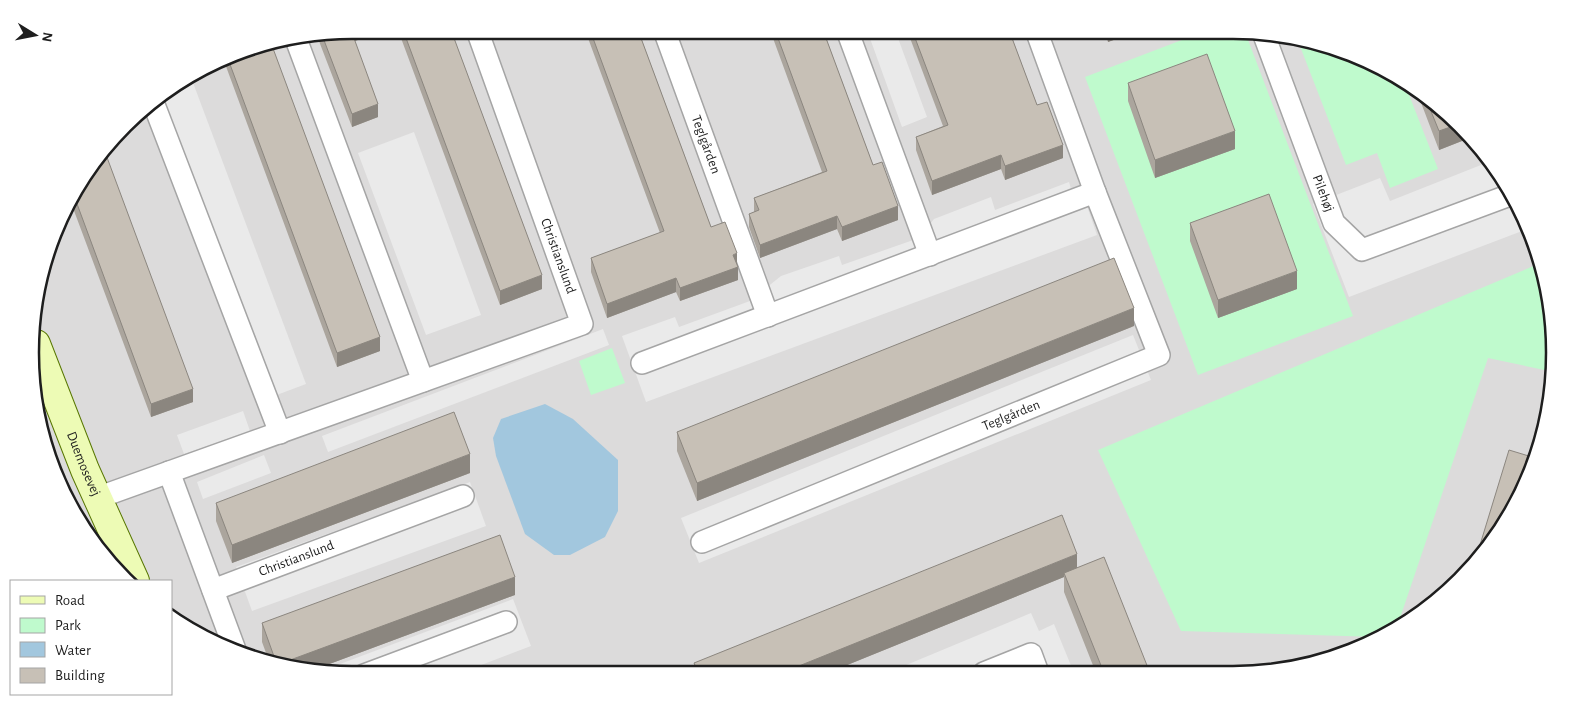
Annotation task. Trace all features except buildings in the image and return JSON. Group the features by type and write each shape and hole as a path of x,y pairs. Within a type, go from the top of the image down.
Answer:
{"street":[{"name":"Christianslund","path":"98,498 582,324 480,39"},
{"name":"Teglgården","path":"667,39 768,316"},
{"path":"850,39 930,255"},
{"name":"Teglgården","path":"702,542 1159,354 1095,192 1039,39"},
{"name":"Pilehøj","path":"1266,40 1334,223 1362,250 1505,197"},
{"path":"298,44 423,381"},
{"path":"156,108 280,433"},
{"path":"642,363 1095,192"},
{"name":"Duemosevej","path":"39,351 98,498 133,575"},
{"path":"169,472 232,642"},
{"name":"Christianslund","path":"213,590 463,496"},
{"path":"388,666 506,622"},
{"path":"1001,666 1031,654 1035,666"}],"shaded area":[{"path":"332,39 1253,39 1314,49 1333,55 1389,81 1407,92 1439,117 1481,162 1493,178 1514,214 1536,271 1546,332 1544,393 1536,434 1530,453 1514,491 1493,527 1468,559 1439,588 1407,613 1371,634 1314,656 1273,664 1253,666 332,666 271,656 252,650 214,634 172,608 172,580 137,580 117,559 92,527 71,491 49,434 39,373 39,332 49,271 71,214 92,178 131,131 178,92 214,71 271,49"},
{"path":"870,39 898,39 927,117 902,127"},
{"path":"193,83 306,384 258,402 150,114"},
{"path":"414,132 481,315 426,335 358,153"},
{"path":"1483,164 1504,196 1522,231 1349,297 1313,204 1380,178 1390,201"},
{"path":"1069,182 1071,189 1080,186 1097,235 646,402 622,336 675,317 679,327 750,301 781,276 839,256 842,265 919,238 934,219 991,197 995,210"},
{"path":"603,329 609,345 328,452 322,436"},
{"path":"1133,335 1151,380 699,563 681,518"},
{"path":"243,411 250,431 184,454 177,435"},
{"path":"264,455 271,473 203,499 197,482"},
{"path":"470,482 486,526 252,611 236,567"},
{"path":"513,599 531,646 479,666 335,666"},
{"path":"1031,613 1039,631 1054,624 1071,666 904,666"}],"green space":[{"path":"1184,39 1248,39 1353,316 1198,375 1085,77"},
{"path":"1300,46 1333,55 1353,63 1371,71 1408,93 1438,169 1390,188 1377,153 1346,165"},
{"path":"1534,266 1544,312 1546,370 1488,358 1400,617 1365,637 1181,631 1098,450"},
{"path":"612,348 625,383 591,395 579,361"}],"water":[{"path":"545,404 573,419 618,460 618,511 605,537 570,555 554,555 525,534 496,456 493,438 501,419"}]}
